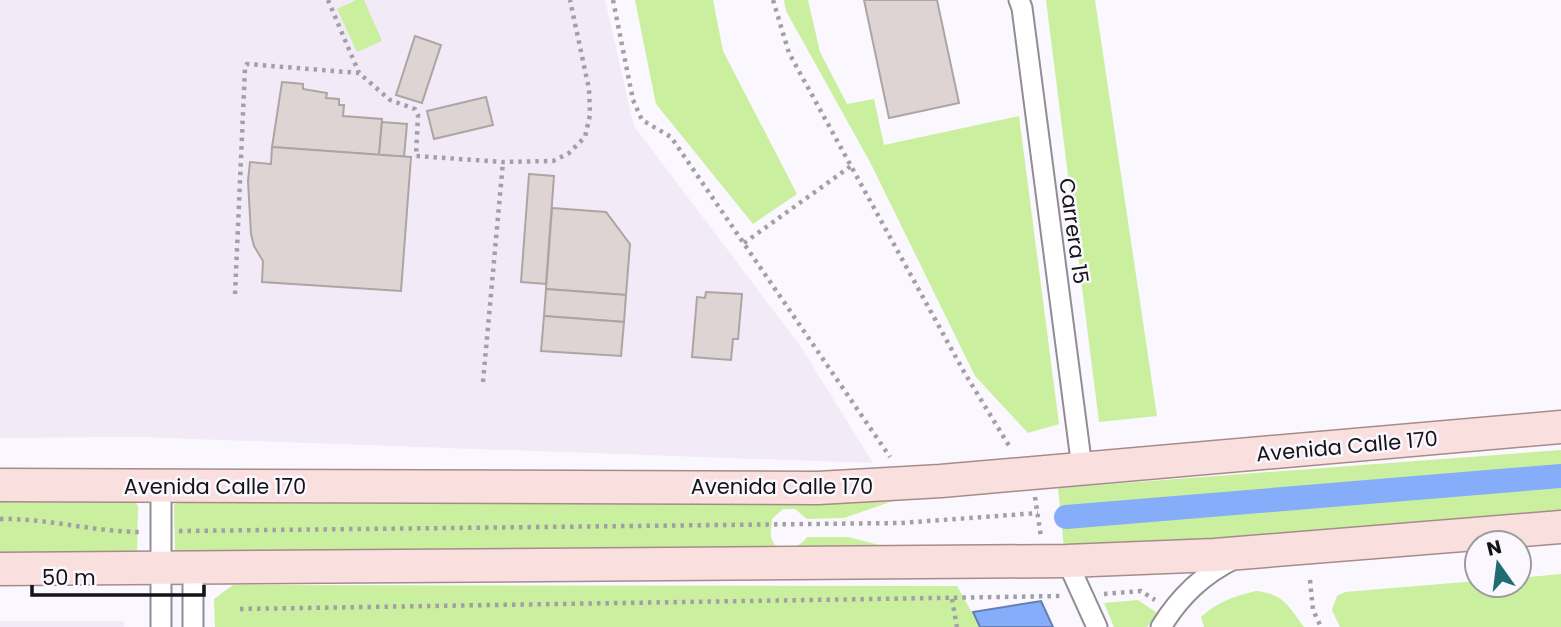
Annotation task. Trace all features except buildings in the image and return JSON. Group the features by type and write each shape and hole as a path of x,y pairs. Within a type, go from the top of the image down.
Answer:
{"main road":[{"name":"Avenida Calle 170","path":"0,485 876,486 1561,428"},
{"path":"0,569 1249,552 1561,527"}],"street":[{"name":"Carrera 15","path":"1019,0 1082,468"},
{"path":"161,486 161,627"},
{"path":"1160,627 1185,593 1204,577 1249,552"},
{"path":"1055,555 1097,627"},
{"path":"193,568 193,627"}],"path":[{"path":"328,0 359,73 390,100 415,109 418,115 416,156 503,162 553,161 569,153 584,137 590,116 589,89 570,0"},
{"path":"613,0 633,100 642,120 671,137 893,461"},
{"path":"773,0 789,53 964,372 1012,450"},
{"path":"235,294 245,68 250,63 359,73"},
{"path":"483,382 503,162"},
{"path":"744,243 851,166"},
{"path":"0,519 114,531 161,531 901,523 1038,513 1055,555"},
{"path":"1310,580 1313,610 1321,627"},
{"path":"1100,594 1141,592 1162,605"},
{"path":"240,610 1065,596"},
{"path":"953,599 957,627"}],"shaded area":[{"path":"0,0 605,0 634,126 801,347 873,463 138,437 0,438"},
{"path":"0,621 124,621 124,627 0,627"}],"green space":[{"path":"356,0 364,0 382,41 357,52 337,9"},
{"path":"635,0 713,0 723,51 797,194 753,224 656,104"},
{"path":"784,0 808,0 820,52 847,104 874,99 884,145 1019,116 1059,424 1028,433 975,376 870,162 786,11"},
{"path":"1046,0 1095,0 1157,416 1099,422"},
{"path":"1561,450 1561,510 1215,542 1064,549 1058,488"},
{"path":"133,500 138,506 137,552 130,556 0,557 0,501"},
{"path":"181,500 560,500 734,505 893,501 844,518 807,519 795,509 783,509 772,519 771,537 782,549 793,548 807,537 848,537 902,551 180,556 175,550 174,505"},
{"path":"1561,574 1561,627 1340,627 1332,610 1337,596 1345,592 1463,582 1463,599 1533,599 1533,577"},
{"path":"233,585 957,586 980,627 215,627 214,599"},
{"path":"1256,591 1279,598 1304,627 1204,627 1201,617 1213,607"},
{"path":"1138,600 1157,613 1147,627 1114,627 1104,603"}],"water":[{"path":"1041,601 1053,627 980,627 973,612"}],"waterway":[{"path":"1066,517 1561,476"}]}
